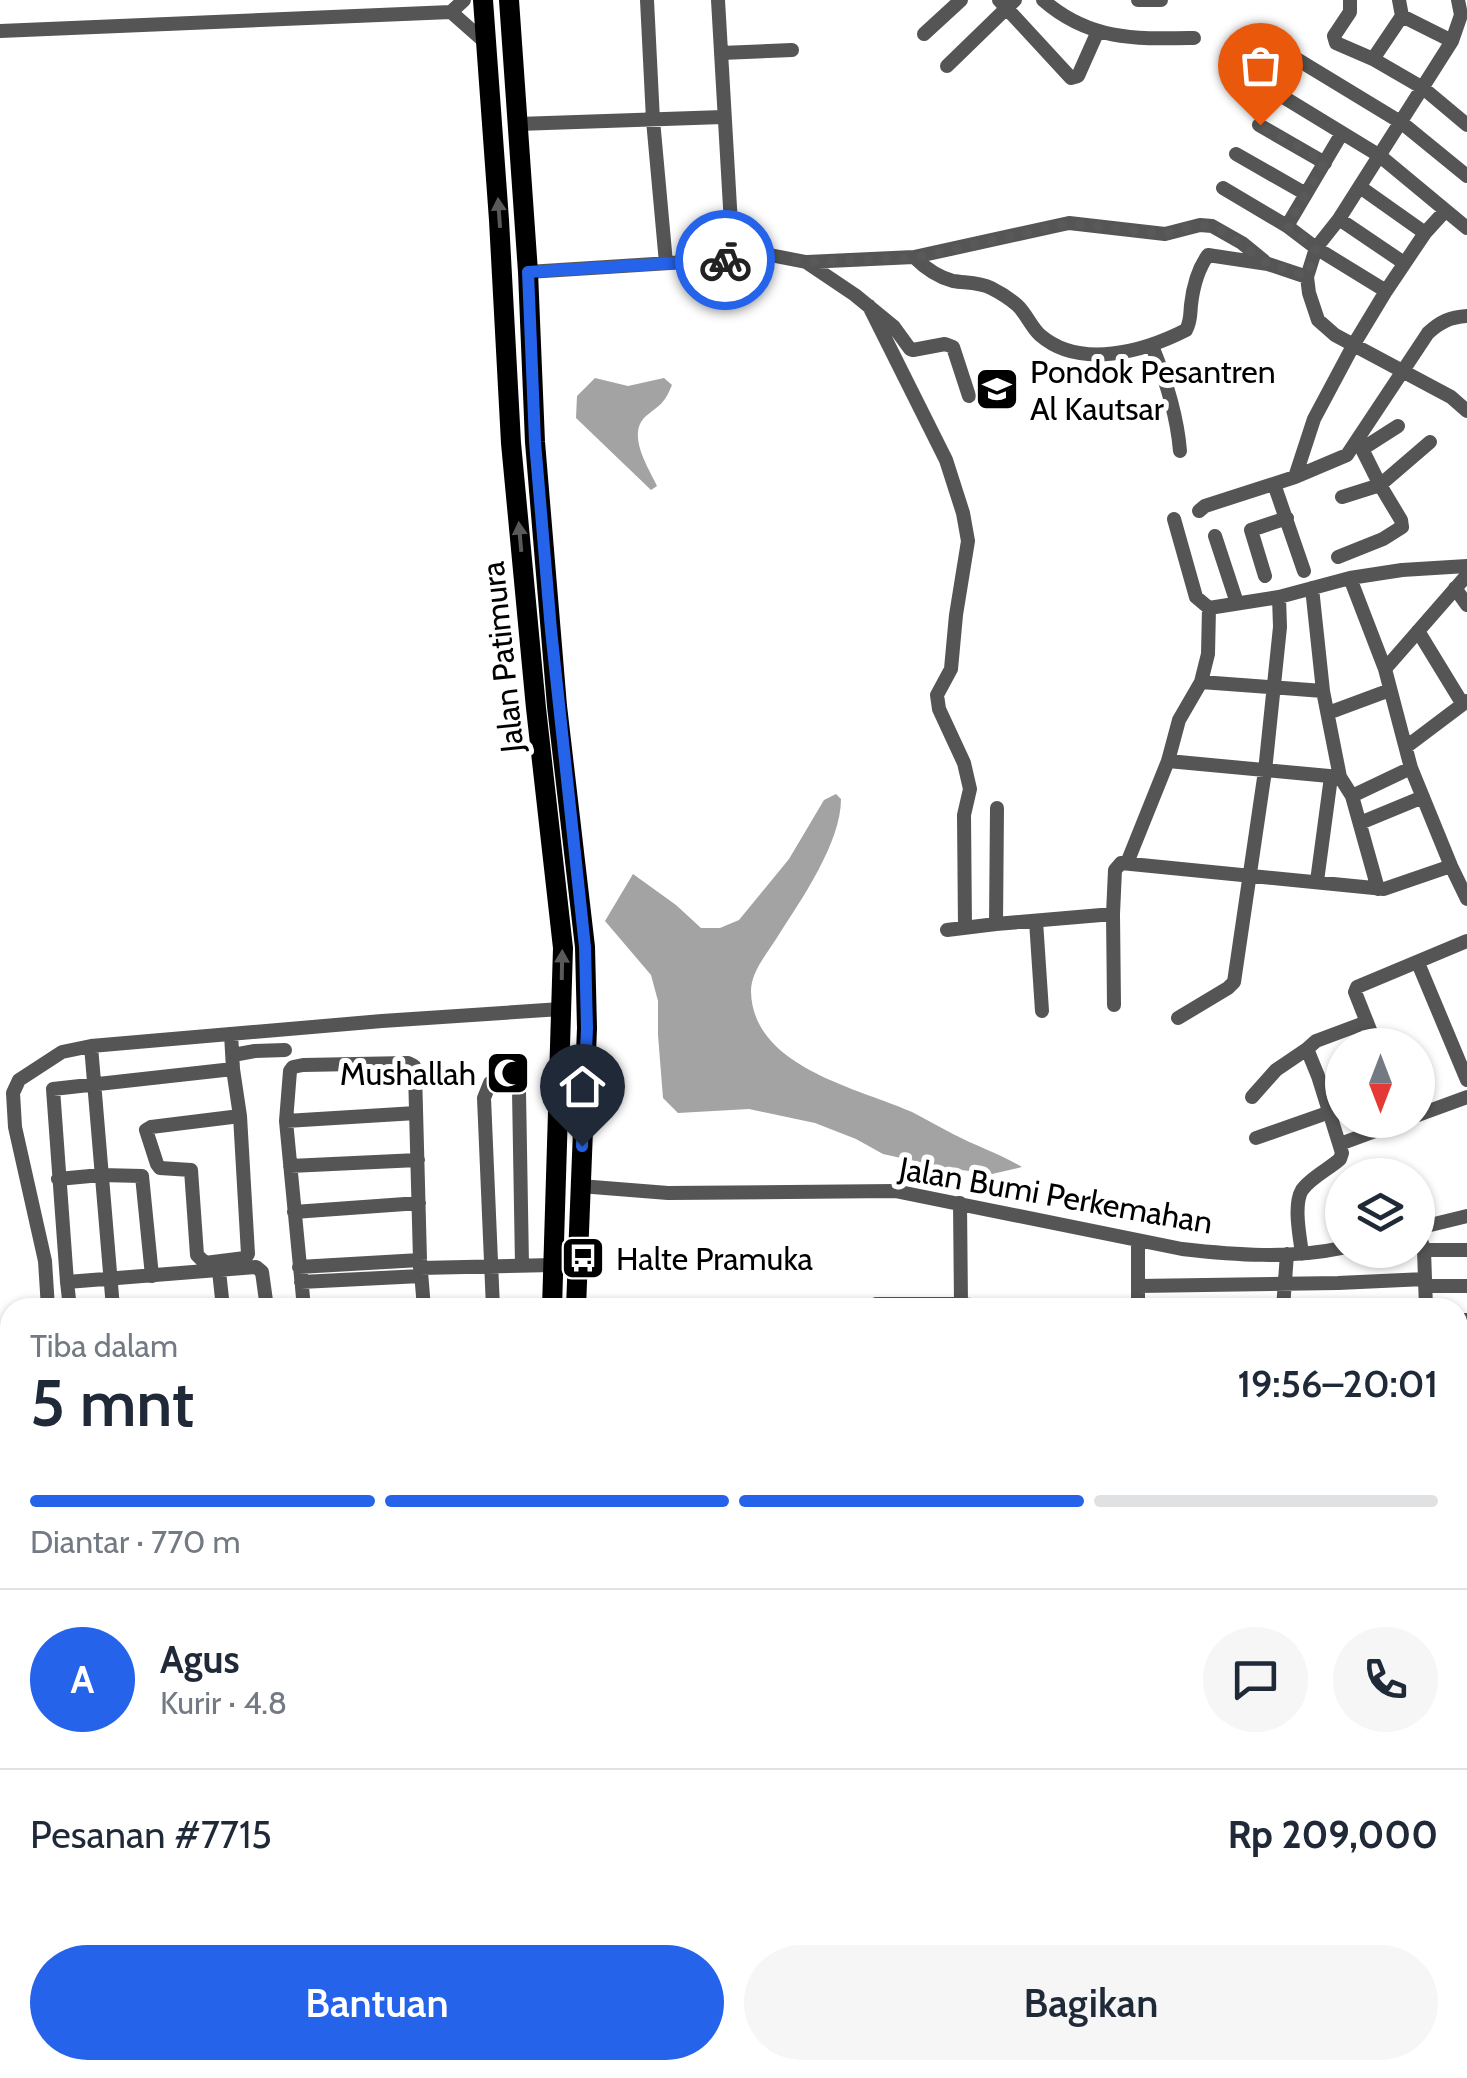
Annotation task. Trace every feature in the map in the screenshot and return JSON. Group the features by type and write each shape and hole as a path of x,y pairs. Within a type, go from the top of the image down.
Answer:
{"highway":[{"name":"Jalan Patimura","path":"483,0 511,442 562,948 552,1298"},
{"name":"Jalan Patimura","path":"509,0 535,442 585,947 587,1028 576,1298"},
{"path":"492,126 518,124"}],"street":[{"path":"0,30 452,12 464,0"},
{"path":"646,0 666,262"},
{"path":"718,0 733,260"},
{"path":"924,34 962,0"},
{"path":"1043,0 1060,14 1098,31 1136,40 1194,38"},
{"path":"1138,0 1161,0"},
{"path":"1350,0 1350,12 1336,32 1334,40 1338,45 1423,88 1467,124"},
{"path":"947,66 1007,2 1070,78 1078,76 1098,31"},
{"path":"1372,59 1401,8 1452,42"},
{"path":"1462,9 1452,42 1360,188 1316,248 1307,276 1318,320 1335,335 1451,397 1467,411"},
{"path":"452,12 486,42"},
{"path":"1267,41 1402,123 1467,176"},
{"path":"721,53 792,50"},
{"path":"1280,96 1380,156 1467,228"},
{"path":"518,124 723,117"},
{"path":"1260,125 1325,162"},
{"path":"1287,226 1342,133"},
{"path":"1236,154 1306,194"},
{"path":"1223,188 1386,291"},
{"path":"1360,188 1426,233"},
{"path":"1295,477 1314,418 1354,344 1404,263 1444,211"},
{"path":"1339,219 1404,263"},
{"path":"528,272 770,255 806,262 914,258 1069,223 1164,234 1200,225 1221,230 1268,264"},
{"path":"914,258 951,280 988,286 1018,306 1041,336 1071,352 1098,355 1152,346 1189,327 1195,282 1206,256 1268,264 1307,276"},
{"path":"806,262 870,306 910,349 954,346 969,396"},
{"path":"870,306 946,460 968,541 950,669 938,695 939,709 964,763 970,789 964,815 966,928"},
{"path":"1359,445 1428,333 1440,322 1467,316"},
{"path":"1152,346 1178,423 1180,451"},
{"path":"1199,510 1295,477 1347,455 1398,426"},
{"path":"1342,497 1380,485 1430,442"},
{"path":"1338,557 1401,528 1402,520 1359,445"},
{"path":"1274,484 1304,571"},
{"path":"1264,576 1250,530 1286,518"},
{"path":"1174,519 1196,598 1209,608 1279,597 1350,578 1467,566"},
{"path":"1215,536 1237,604"},
{"path":"1385,669 1467,575"},
{"path":"1350,578 1385,669 1412,768 1467,898"},
{"path":"1312,588 1335,777 1316,882"},
{"path":"1455,588 1467,605"},
{"path":"1178,1018 1234,982 1265,771 1280,626 1279,597"},
{"path":"1127,863 1180,720 1201,682 1208,654 1209,608"},
{"path":"1406,747 1464,702 1418,630"},
{"path":"1201,682 1322,691"},
{"path":"1328,714 1390,690"},
{"path":"1168,761 1335,777 1352,796 1378,889"},
{"path":"1352,796 1412,768"},
{"path":"1360,822 1423,797"},
{"path":"996,924 997,808"},
{"path":"1114,1005 1117,865 1384,890 1451,866"},
{"path":"947,930 1113,914"},
{"path":"1036,921 1042,1011"},
{"path":"1369,1028 1355,992 1357,987 1467,941"},
{"path":"1418,963 1467,1080"},
{"path":"48,1298 46,1261 18,1141 12,1092 19,1080 62,1052 90,1046 561,1009"},
{"path":"1252,1097 1276,1070 1316,1041 1367,1022"},
{"path":"291,1030 285,1050 286,1059 294,1067 411,1064 415,1072 423,1298"},
{"path":"231,1034 240,1116 248,1256 205,1263 197,1255 190,1170 160,1168 146,1130 151,1126 240,1116"},
{"path":"90,1046 111,1298"},
{"path":"1307,1049 1325,1098"},
{"path":"69,1298 52,1091 56,1087 233,1062 255,1051 285,1050"},
{"path":"294,1067 288,1076 286,1121 303,1298"},
{"path":"492,1298 484,1098 490,1083 510,1082 519,1091 522,1265"},
{"path":"1435,1110 1467,1098"},
{"path":"286,1121 416,1113"},
{"path":"1256,1138 1325,1114"},
{"path":"1284,1298 1300,1195 1340,1159 1338,1138"},
{"path":"1340,1144 1356,1138"},
{"path":"290,1166 418,1160"},
{"path":"58,1180 101,1175 143,1177 152,1276"},
{"name":"Jalan Bumi Perkemahan","path":"580,1186 668,1194 894,1191 1182,1250 1230,1255 1325,1250"},
{"path":"960,1202 966,1298"},
{"path":"294,1212 420,1203"},
{"path":"1435,1224 1467,1216"},
{"path":"1138,1241 1138,1298"},
{"path":"1435,1250 1467,1250"},
{"path":"300,1274 553,1264"},
{"path":"67,1282 256,1267 262,1272 265,1298"},
{"path":"1425,1268 1426,1298"},
{"path":"219,1271 222,1298"},
{"path":"1138,1286 1426,1282 1467,1286"}],"shaded area":[{"path":"595,378 628,386 664,378 672,385 659,406 640,423 638,432 641,451 657,486 651,490 576,418 577,396"},
{"path":"836,794 841,799 839,816 827,852 754,977 751,991 756,1017 769,1039 812,1071 912,1112 1022,1167 992,1174 946,1168 883,1154 815,1123 749,1109 678,1113 663,1098 658,1001 651,975 605,921 633,874 701,928 720,928 739,920 789,859 824,800"}],"way so far":[{"path":"725,260 770,255 806,262 914,258 1069,223 1164,234 1200,225 1221,230 1268,264 1307,276 1316,248 1287,226 1325,162 1260,125"}],"place":[{"name":"Pondok Pesantren Al Kautsar","path":"997,389"},
{"name":"Mushallah","path":"508,1073"},
{"name":"Halte Pramuka","path":"583,1258"}],"route":[{"path":"582,1146 587,1028 585,947 558,706 535,442 528,272 725,260"}]}
